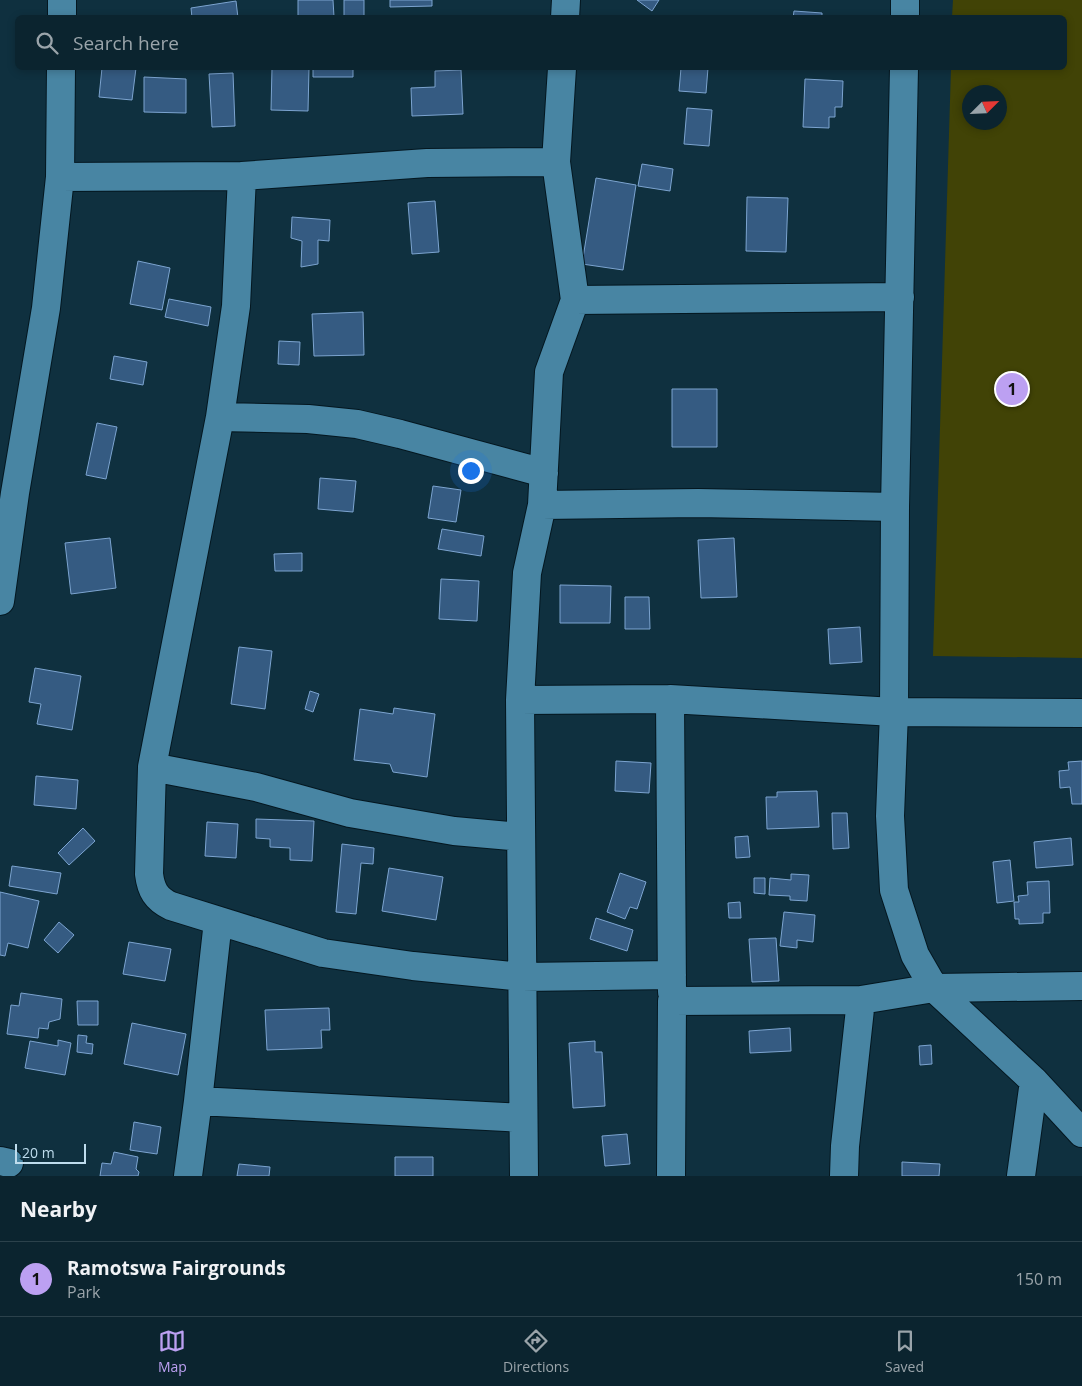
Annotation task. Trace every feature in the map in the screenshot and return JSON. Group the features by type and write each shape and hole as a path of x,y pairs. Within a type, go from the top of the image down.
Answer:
{"street":[{"path":"62,0 62,15"},
{"path":"564,15 566,0"},
{"path":"905,0 905,15"},
{"path":"0,601 17,483 46,308 60,177 61,70"},
{"path":"524,1176 520,700 527,573 542,504 549,372 575,300 556,162 562,70"},
{"path":"904,70 895,507 894,712 890,816 894,890 915,955 934,988 1034,1081 1082,1133"},
{"path":"60,177 242,176 427,163 556,162"},
{"path":"242,176 236,306 220,417 152,767 149,874 155,895 162,902 323,953 413,966 522,977 861,1000 934,988 1082,986"},
{"path":"575,300 900,297"},
{"path":"220,417 308,419 357,424 544,473"},
{"path":"542,504 895,507"},
{"path":"520,700 670,699 894,712 1082,713"},
{"path":"670,699 671,1176"},
{"path":"152,767 256,786 350,813 454,831 521,838"},
{"path":"188,1176 218,921"},
{"path":"844,1176 861,1000"},
{"path":"1022,1176 1034,1081"},
{"path":"198,1101 523,1118"}],"shaded area":[{"path":"953,0 1082,0 1082,658 933,656 951,70 1067,70 1067,15 952,15"}],"building":[{"path":"298,0 333,0 334,15 298,15"},
{"path":"344,0 364,0 364,15 344,15"},
{"path":"390,0 432,0 432,6 390,7"},
{"path":"637,0 659,0 652,11"},
{"path":"236,1 238,15 192,15 191,8"},
{"path":"794,11 822,13 822,15 793,15"},
{"path":"102,70 136,70 132,100 99,97"},
{"path":"272,70 309,70 308,111 271,110"},
{"path":"313,70 353,70 353,77 313,77"},
{"path":"461,70 463,114 412,116 411,88 435,87 435,71"},
{"path":"681,70 708,70 706,93 679,91"},
{"path":"233,73 235,126 212,127 209,74"},
{"path":"144,77 186,79 186,113 144,112"},
{"path":"805,79 843,81 842,107 835,107 835,117 829,117 829,128 803,127"},
{"path":"687,108 712,110 709,146 684,144"},
{"path":"642,164 673,169 670,191 638,186"},
{"path":"596,178 636,185 623,270 582,264"},
{"path":"747,197 788,198 786,252 746,251"},
{"path":"435,201 439,252 412,254 408,203"},
{"path":"292,217 330,220 329,241 318,240 318,264 301,267 302,241 291,238"},
{"path":"138,261 170,268 162,310 130,304"},
{"path":"169,299 211,307 208,326 165,317"},
{"path":"363,312 364,355 314,356 312,314"},
{"path":"279,341 300,342 299,365 278,364"},
{"path":"114,356 147,362 143,385 110,379"},
{"path":"672,389 717,389 717,447 672,447"},
{"path":"97,423 117,427 106,479 86,475"},
{"path":"320,478 356,481 353,512 318,509"},
{"path":"433,486 461,490 456,522 428,518"},
{"path":"442,529 484,536 481,556 438,549"},
{"path":"110,538 116,588 71,594 65,543"},
{"path":"734,538 737,597 701,598 698,540"},
{"path":"302,553 302,571 275,571 274,554"},
{"path":"441,579 479,581 477,621 439,619"},
{"path":"560,585 611,586 610,623 560,623"},
{"path":"625,597 649,597 650,629 625,629"},
{"path":"860,627 862,662 830,664 828,629"},
{"path":"239,647 272,651 265,709 231,704"},
{"path":"35,668 81,676 72,730 37,724 41,704 29,702"},
{"path":"310,691 319,694 313,712 305,709"},
{"path":"394,708 435,714 427,777 393,772 390,764 354,760 360,709 393,714"},
{"path":"616,761 651,763 649,793 615,791"},
{"path":"1082,761 1082,804 1072,804 1070,787 1060,788 1059,771 1069,770 1068,762"},
{"path":"36,776 78,780 76,809 34,805"},
{"path":"817,791 819,827 767,829 766,797 777,797 777,792"},
{"path":"832,813 847,813 849,848 833,849"},
{"path":"256,819 314,821 312,861 290,860 290,848 270,847 270,839 256,838"},
{"path":"207,822 238,824 236,858 205,856"},
{"path":"83,828 95,841 69,865 58,853"},
{"path":"748,836 750,857 736,858 735,837"},
{"path":"1071,838 1073,865 1036,868 1034,842"},
{"path":"342,844 374,848 373,864 361,863 356,914 336,912"},
{"path":"1010,860 1014,901 997,903 993,862"},
{"path":"12,866 61,873 57,894 9,886"},
{"path":"389,868 443,877 436,920 382,911"},
{"path":"620,873 646,882 637,909 630,907 625,919 607,912"},
{"path":"791,874 809,875 807,901 790,900 790,896 769,895 770,878 791,880"},
{"path":"754,878 765,878 765,894 754,893"},
{"path":"1049,881 1050,913 1043,913 1043,923 1019,924 1019,919 1015,919 1014,902 1019,902 1018,896 1028,895 1027,882"},
{"path":"0,892 39,901 28,948 8,943 5,956 0,955"},
{"path":"740,902 741,918 729,918 728,903"},
{"path":"784,912 815,915 813,942 797,940 797,948 780,946"},
{"path":"596,918 633,930 627,951 590,939"},
{"path":"59,922 74,935 58,953 44,940"},
{"path":"776,938 779,981 752,982 749,939"},
{"path":"129,942 171,949 165,981 123,974"},
{"path":"21,993 62,999 60,1019 49,1022 48,1029 39,1028 38,1038 7,1034 11,1005 19,1006"},
{"path":"77,1001 98,1001 98,1025 78,1025"},
{"path":"329,1008 330,1030 321,1030 322,1048 267,1050 265,1010"},
{"path":"132,1023 186,1034 178,1075 124,1064"},
{"path":"790,1028 791,1051 750,1053 749,1031"},
{"path":"78,1035 87,1036 86,1043 93,1044 92,1054 77,1052"},
{"path":"58,1040 71,1043 65,1075 25,1068 30,1041 58,1046"},
{"path":"595,1041 595,1052 602,1052 605,1106 573,1108 569,1043"},
{"path":"931,1045 932,1064 920,1065 919,1046"},
{"path":"134,1122 161,1127 157,1154 130,1150"},
{"path":"627,1134 630,1164 605,1166 602,1136"},
{"path":"114,1152 138,1157 136,1169 139,1172 138,1176 100,1176 102,1163 111,1164"},
{"path":"395,1157 433,1157 433,1176 395,1176"},
{"path":"902,1162 940,1164 939,1176 902,1176"},
{"path":"239,1164 270,1167 269,1176 237,1176"}],"place":[{"name":"Ramotswa Fairgrounds","path":"1012,389"}]}
